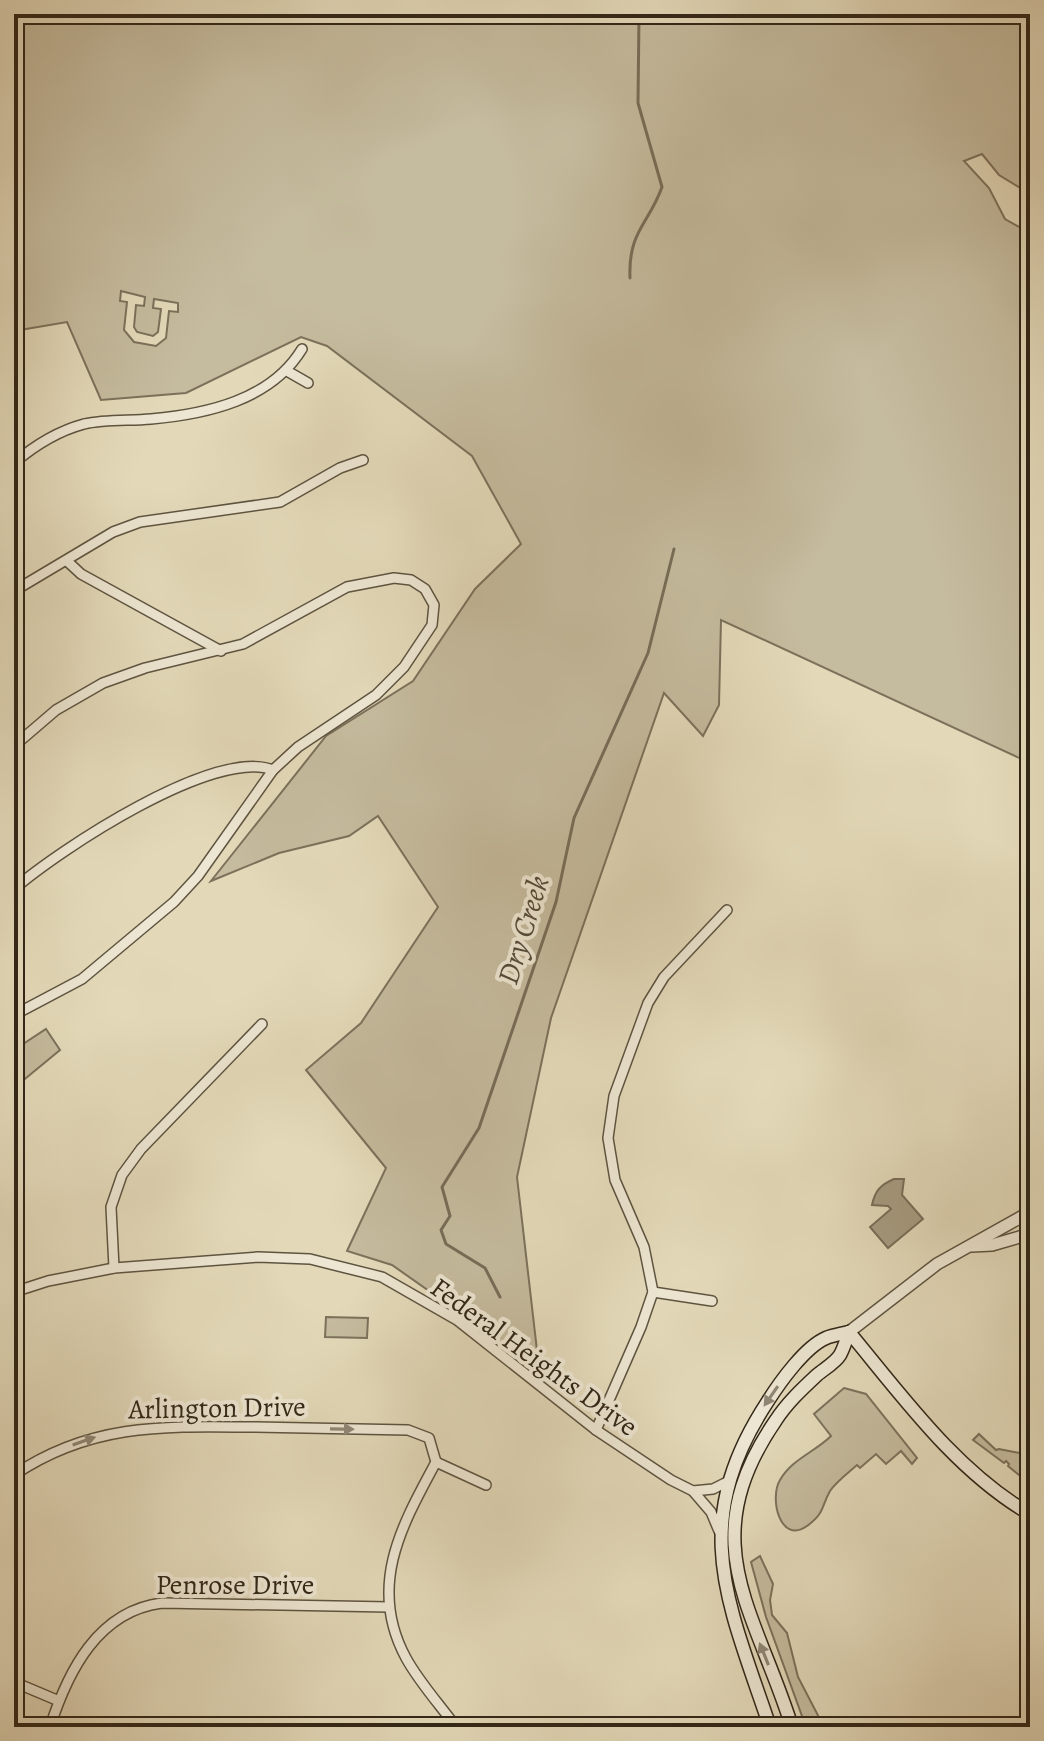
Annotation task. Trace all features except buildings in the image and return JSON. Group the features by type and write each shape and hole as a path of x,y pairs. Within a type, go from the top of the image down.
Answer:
{"main road":[{"path":"770,1727 731,1610 721,1562 720,1534 729,1481 751,1429 786,1376 824,1339 849,1332"},
{"path":"849,1332 945,1444 971,1469 1030,1514"},
{"path":"792,1727 745,1605 737,1571 735,1525 746,1477 768,1432 794,1397 839,1357 849,1332"}],"street":[{"path":"14,463 68,429 98,421 176,416 223,405 261,391 287,371 302,349"},
{"path":"287,371 308,383"},
{"path":"14,591 126,526 280,502 340,468 363,460"},
{"path":"67,561 81,574 221,651"},
{"path":"14,746 56,710 103,683 145,668 221,651 252,639 356,584 403,579 419,583 430,596 435,615 432,625 394,679 366,703 298,747 273,770 186,890 95,969 14,1015"},
{"path":"14,889 75,843 162,795 228,769 251,765 273,770"},
{"path":"596,1430 653,1292 644,1247 615,1180 608,1138 614,1096 648,1003 664,977 727,910"},
{"path":"114,1268 111,1207 130,1161 262,1024"},
{"path":"849,1332 922,1273 1030,1212"},
{"path":"972,1246 992,1245 1030,1234"},
{"name":"Federal Heights Drive","path":"14,1292 48,1281 114,1268 258,1257 310,1259 382,1277 457,1320 596,1430 693,1491 711,1512 720,1534"},
{"path":"653,1292 712,1301"},
{"name":"Arlington Drive","path":"14,1475 38,1460 85,1439 147,1427 408,1430 429,1438 436,1462"},
{"path":"456,1727 406,1659 392,1626 390,1570 399,1534 436,1462 486,1485"},
{"path":"693,1491 713,1489 729,1481"},
{"name":"Penrose Drive","path":"50,1727 59,1701 80,1660 101,1632 118,1617 140,1607 162,1603 389,1607"},
{"path":"14,1682 59,1701"}],"shaded area":[{"path":"14,14 1030,14 1030,194 999,175 982,154 964,161 989,188 1005,219 1030,233 1030,763 721,620 719,705 703,736 664,693 551,1018 517,1177 539,1368 392,1265 347,1251 386,1168 306,1070 361,1023 438,907 378,816 349,836 279,853 211,881 326,736 413,681 475,589 521,544 472,456 327,346 301,337 186,393 101,400 67,322 14,331","holes":["121,291 145,297 144,306 136,305 134,327 137,332 153,336 158,332 161,309 153,308 154,299 178,303 178,312 169,311 166,338 156,346 134,342 124,330 127,302 120,301"]},
{"path":"46,1029 60,1050 14,1088 14,1050"},
{"path":"894,1179 904,1179 902,1195 923,1219 888,1248 870,1227 891,1209 872,1205 879,1189"},
{"path":"326,1317 368,1318 367,1338 325,1337"},
{"path":"844,1388 866,1394 917,1458 912,1464 901,1451 886,1464 876,1454 835,1484 813,1521 798,1530 790,1529 779,1517 776,1497 780,1480 791,1467 831,1436 814,1414"},
{"path":"979,1434 996,1450 1030,1455 1030,1477 1019,1475 1006,1461 1004,1463 973,1440"},
{"path":"760,1556 773,1584 770,1600 772,1615 787,1633 798,1677 824,1727 806,1727 766,1617 751,1562"}],"waterway":[{"name":"Dry Creek","path":"630,278 632,249 662,187 638,103 639,14"},
{"name":"Dry Creek","path":"500,1297 485,1268 446,1244 441,1230 450,1216 442,1187 479,1128 556,902 574,818 648,653 674,549"}]}
